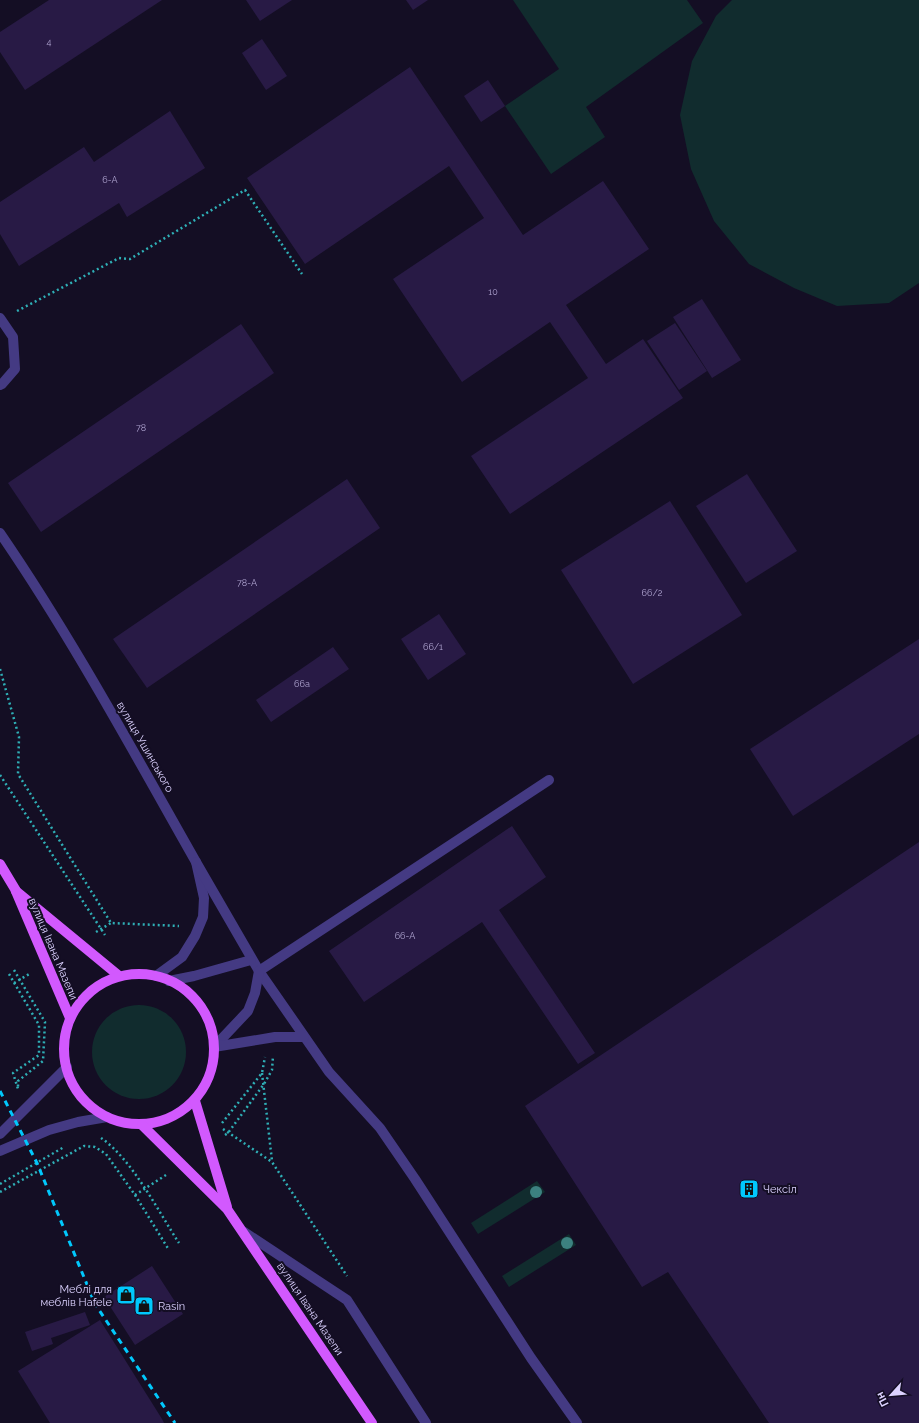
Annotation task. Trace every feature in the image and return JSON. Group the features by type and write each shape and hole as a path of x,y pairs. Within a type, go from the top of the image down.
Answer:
{"main road":[{"name":"вулиця Івана Мазепи","path":"0,864 15,889 70,1018"},
{"name":"вулиця Івана Мазепи","path":"15,889 118,975"},
{"name":"вулиця Івана Мазепи","path":"142,974 156,976 169,981 192,997 200,1008 212,1033 214,1047 213,1061 205,1087 196,1101 181,1114 169,1120 155,1124 128,1124 107,1117 91,1107 81,1096 74,1085 67,1067 64,1045 70,1018 82,998 91,989 118,975 142,974"},
{"name":"вулиця Івана Мазепи","path":"196,1101 227,1209"},
{"name":"вулиця Івана Мазепи","path":"142,1125 227,1209 372,1423"}],"street":[{"path":"0,318 13,337 15,369 2,384 0,384"},
{"name":"вулиця Ушинського","path":"0,533 37,587 76,650 196,862 204,898 203,917 182,957 156,976"},
{"path":"214,1047 248,1011 255,993 259,971 549,780"},
{"path":"196,862 251,960 329,1072 380,1128 415,1179 531,1358 577,1423"},
{"path":"169,981 207,973 251,960"},
{"path":"214,1047 270,1037 304,1037"},
{"path":"0,1134 67,1067"},
{"path":"0,1151 49,1130 78,1122 107,1117"},
{"path":"244,1232 347,1300 426,1423"}],"path":[{"path":"0,318 118,258 130,259 245,190 302,274"},
{"path":"0,669 19,737 18,774 111,923 187,926 198,929"},
{"path":"0,775 105,934"},
{"path":"14,970 45,1022 43,1061 18,1081 18,1089 14,1093"},
{"path":"9,974 39,1025 39,1055 13,1073 14,1080"},
{"path":"270,1037 262,1073 272,1162"},
{"path":"209,1145 228,1133 264,1084 272,1070 270,1037"},
{"path":"262,1073 219,1127 272,1162 348,1277"},
{"path":"98,1136 113,1146 145,1189 179,1243"},
{"path":"0,1184 67,1146"},
{"path":"0,1192 84,1146 95,1147 106,1154 135,1195 169,1250"},
{"path":"135,1195 182,1164"}],"green space":[{"path":"513,0 687,0 703,23 586,107 605,137 551,174 505,106 559,69"},
{"path":"732,0 919,0 919,283 889,303 837,306 794,288 749,264 714,221 691,169 680,115 692,61 716,16"},
{"path":"139,1005 157,1009 172,1019 182,1034 186,1052 182,1070 172,1085 157,1095 139,1099 121,1095 106,1085 96,1070 92,1052 96,1034 106,1019 121,1009"},
{"path":"537,1181 545,1192 478,1234 471,1223"},
{"path":"569,1234 576,1245 509,1287 502,1276"}],"building":[{"path":"49,0 162,0 25,90 0,52 0,32"},
{"path":"246,0 292,0 260,21"},
{"path":"406,0 428,0 413,10"},
{"path":"262,39 287,76 266,90 242,53"},
{"path":"410,67 523,235 603,181 649,249 566,305 606,364 643,339 683,398 510,514 471,456 588,378 550,322 462,382 393,279 484,218 449,166 305,264 247,178"},
{"path":"488,80 505,106 481,122 464,96"},
{"path":"170,111 205,168 127,217 119,203 19,266 0,234 0,202 84,147 94,162"},
{"path":"702,299 741,360 712,378 673,317"},
{"path":"675,323 707,371 679,390 647,341"},
{"path":"241,324 274,373 41,532 8,483"},
{"path":"747,474 797,551 746,583 696,506"},
{"path":"347,479 380,528 147,688 113,639"},
{"path":"670,501 742,615 633,684 561,570"},
{"path":"439,614 466,654 428,680 401,639"},
{"path":"919,639 919,734 793,816 750,749"},
{"path":"333,647 349,669 271,722 256,700"},
{"path":"512,826 546,877 499,910 595,1053 578,1064 482,922 364,1002 329,951"},
{"name":"Чексіл","path":"919,842 919,1423 769,1423 668,1272 642,1287 525,1106"},
{"name":"Rasin","path":"152,1266 183,1314 135,1345 104,1297"},
{"path":"85,1312 90,1325 51,1338 53,1344 32,1351 25,1332"},
{"path":"100,1320 164,1423 50,1423 18,1371"}],"railway":[{"path":"0,1091 37,1163 95,1304 175,1423"}],"place":[{"name":"Чексіл","path":"749,1189"},
{"name":"Меблі для меблів Hafele","path":"126,1295"},
{"name":"Rasin","path":"144,1306"}]}
